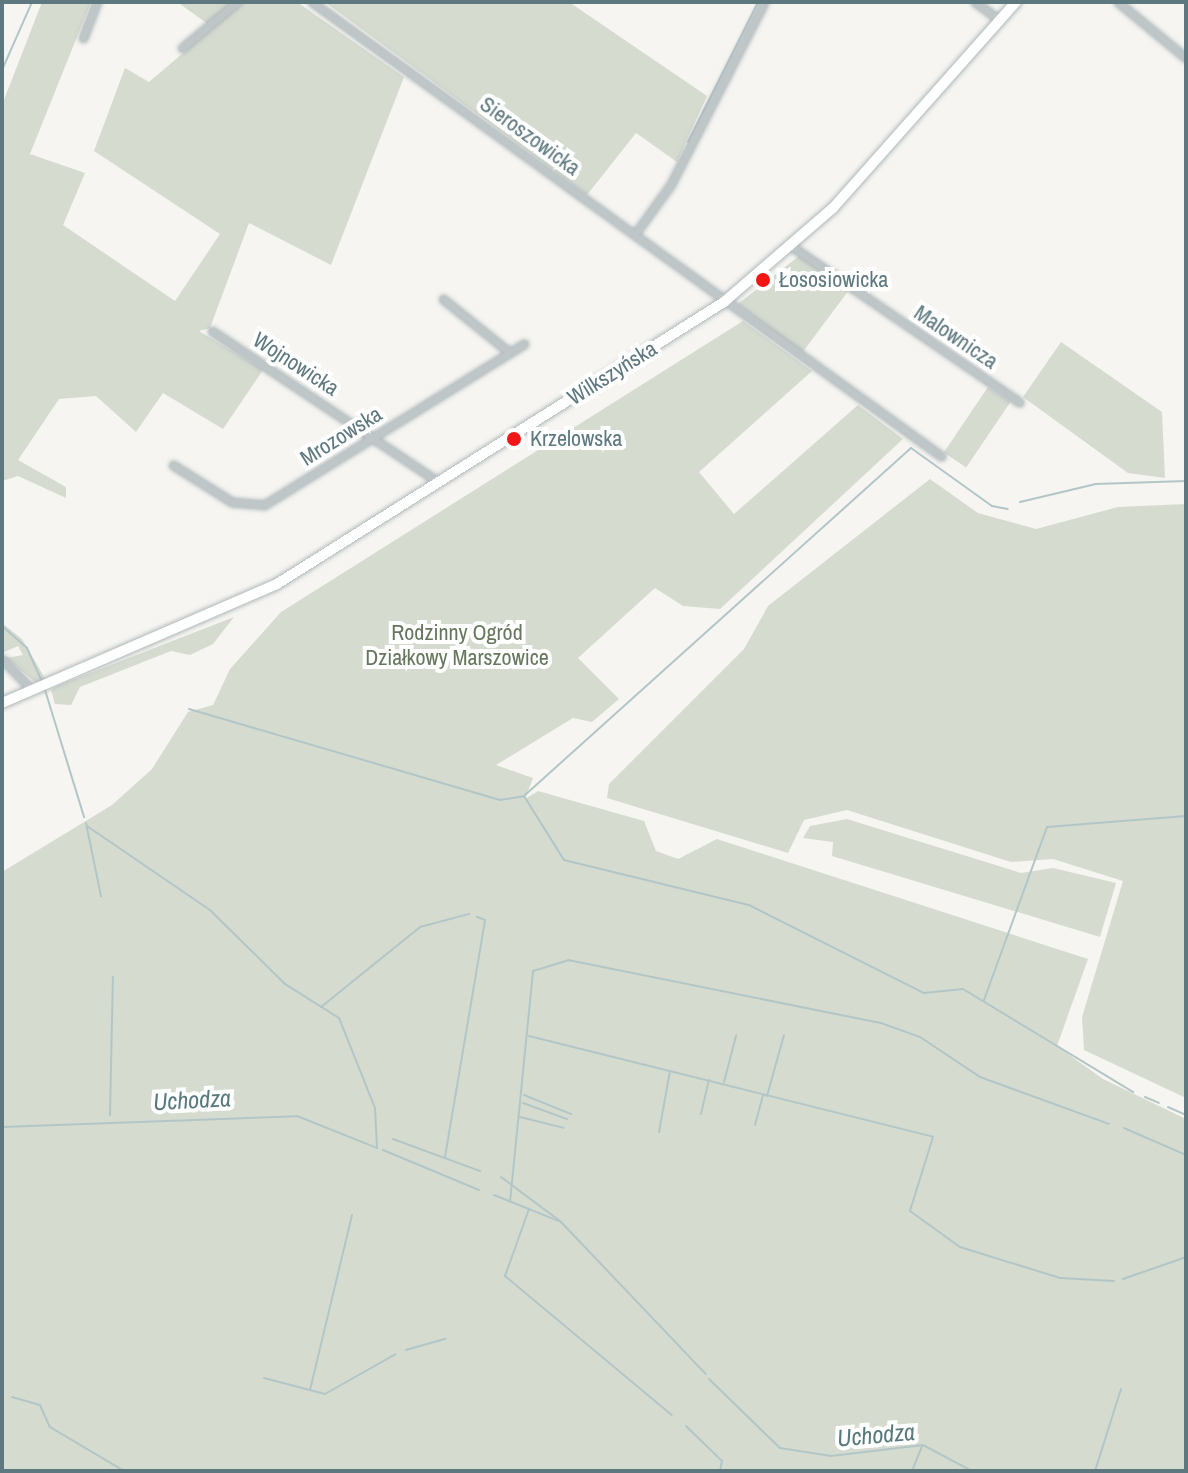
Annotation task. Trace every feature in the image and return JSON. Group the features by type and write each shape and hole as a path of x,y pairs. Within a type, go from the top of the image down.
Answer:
{"street":[{"path":"83,38 97,2"},
{"path":"182,48 237,2"},
{"name":"Sieroszowicka","path":"312,2 635,234 724,302"},
{"path":"635,234 671,184 764,2"},
{"path":"975,2 1000,20"},
{"name":"Wilkszyńska","path":"2,703 277,584 724,302 794,248 1016,2"},
{"path":"1118,2 1186,58"},
{"name":"Malownicza","path":"794,248 1019,402"},
{"path":"443,299 509,352"},
{"path":"724,302 941,456"},
{"name":"Wojnowicka","path":"212,331 374,436 438,482"},
{"name":"Mrozowska","path":"173,465 232,502 257,507 524,344"},
{"path":"2,659 32,690"}],"green space":[{"path":"42,2 91,2 30,154 85,173 63,225 175,301 220,234 94,151 125,68 149,82 243,2 297,2 404,77 331,265 249,223 210,328 199,331 263,370 223,429 163,393 136,432 96,396 59,399 18,460 66,487 66,498 18,476 2,481 2,105"},
{"path":"177,2 233,2 208,24"},
{"path":"325,2 569,2 707,96 677,162 636,133 587,195"},
{"path":"799,256 849,290 802,353 738,304"},
{"name":"Rodzinny Ogród Działkowy Marszowice","path":"743,321 812,371 699,472 734,514 858,405 903,439 720,609 683,606 655,588 578,658 619,699 592,722 573,718 496,765 533,778 525,799 538,791 644,821 656,851 678,859 717,839 1088,959 1057,1046 1103,1079 1186,1119 1186,1471 2,1471 2,872 112,805 152,769 188,712 213,705 230,669 281,612"},
{"path":"1061,342 1162,412 1165,478 1128,473 1023,397"},
{"path":"988,387 1010,402 966,468 944,452"},
{"path":"930,479 978,513 1036,529 1118,507 1186,504 1186,1098 1084,1050 1082,1017 1123,881 1053,859 1011,862 847,810 804,820 788,853 607,798 609,784 744,649 768,606"},
{"path":"234,617 213,644 190,655 171,651 80,687 71,705 55,704 51,690 57,686"},
{"path":"2,623 22,639 46,680 35,682 6,658 23,655 18,646 2,653"},
{"path":"847,819 1021,873 1053,868 1116,883 1100,937 832,856 833,842 803,838 810,826"}],"waterway":[{"path":"2,70 32,2"},
{"path":"688,142 758,2"},
{"path":"525,795 911,448 992,506 1008,509"},
{"path":"1020,502 1096,484 1186,481"},
{"path":"2,626 27,648 41,680"},
{"path":"45,690 84,817"},
{"path":"189,709 500,800 524,796 564,860 749,905 924,993 963,989 1133,1092"},
{"path":"984,1000 1047,827 1186,816"},
{"path":"86,823 101,896"},
{"path":"2,1127 297,1116 377,1148 375,1108 339,1018 285,984 210,910 87,826"},
{"path":"321,1007 420,927 469,914"},
{"path":"445,1157 485,920 477,917"},
{"path":"510,1202 533,971 568,960 881,1023 920,1037 980,1077 1109,1124"},
{"path":"110,1115 113,977"},
{"path":"767,1096 784,1035"},
{"path":"529,1036 933,1137 910,1211 960,1247 1060,1278 1114,1281"},
{"path":"724,1082 736,1036"},
{"path":"659,1132 670,1071"},
{"path":"701,1114 709,1080"},
{"path":"524,1095 571,1114"},
{"path":"755,1125 763,1095"},
{"path":"1145,1097 1159,1103"},
{"path":"523,1103 567,1119"},
{"path":"1168,1107 1186,1115"},
{"path":"520,1117 564,1128"},
{"path":"1124,1128 1186,1155"},
{"path":"2,1134 2,1199"},
{"path":"393,1139 480,1171"},
{"name":"Uchodza","path":"383,1150 479,1190"},
{"path":"501,1177 560,1221"},
{"path":"494,1195 561,1222 706,1374"},
{"path":"529,1209 505,1276 672,1415"},
{"path":"310,1390 352,1215"},
{"path":"1123,1279 1186,1257"},
{"path":"406,1350 445,1339"},
{"path":"264,1378 325,1394 396,1354"},
{"name":"Uchodza","path":"709,1379 780,1448 831,1456 923,1445 972,1471"},
{"path":"1095,1471 1121,1389"},
{"path":"12,1397 40,1405 50,1427 124,1471"},
{"path":"686,1426 722,1461 720,1471"},
{"path":"912,1471 922,1446"}],"place":[{"name":"Łososiowicka","path":"763,280"},
{"name":"Krzelowska","path":"514,439"}]}
